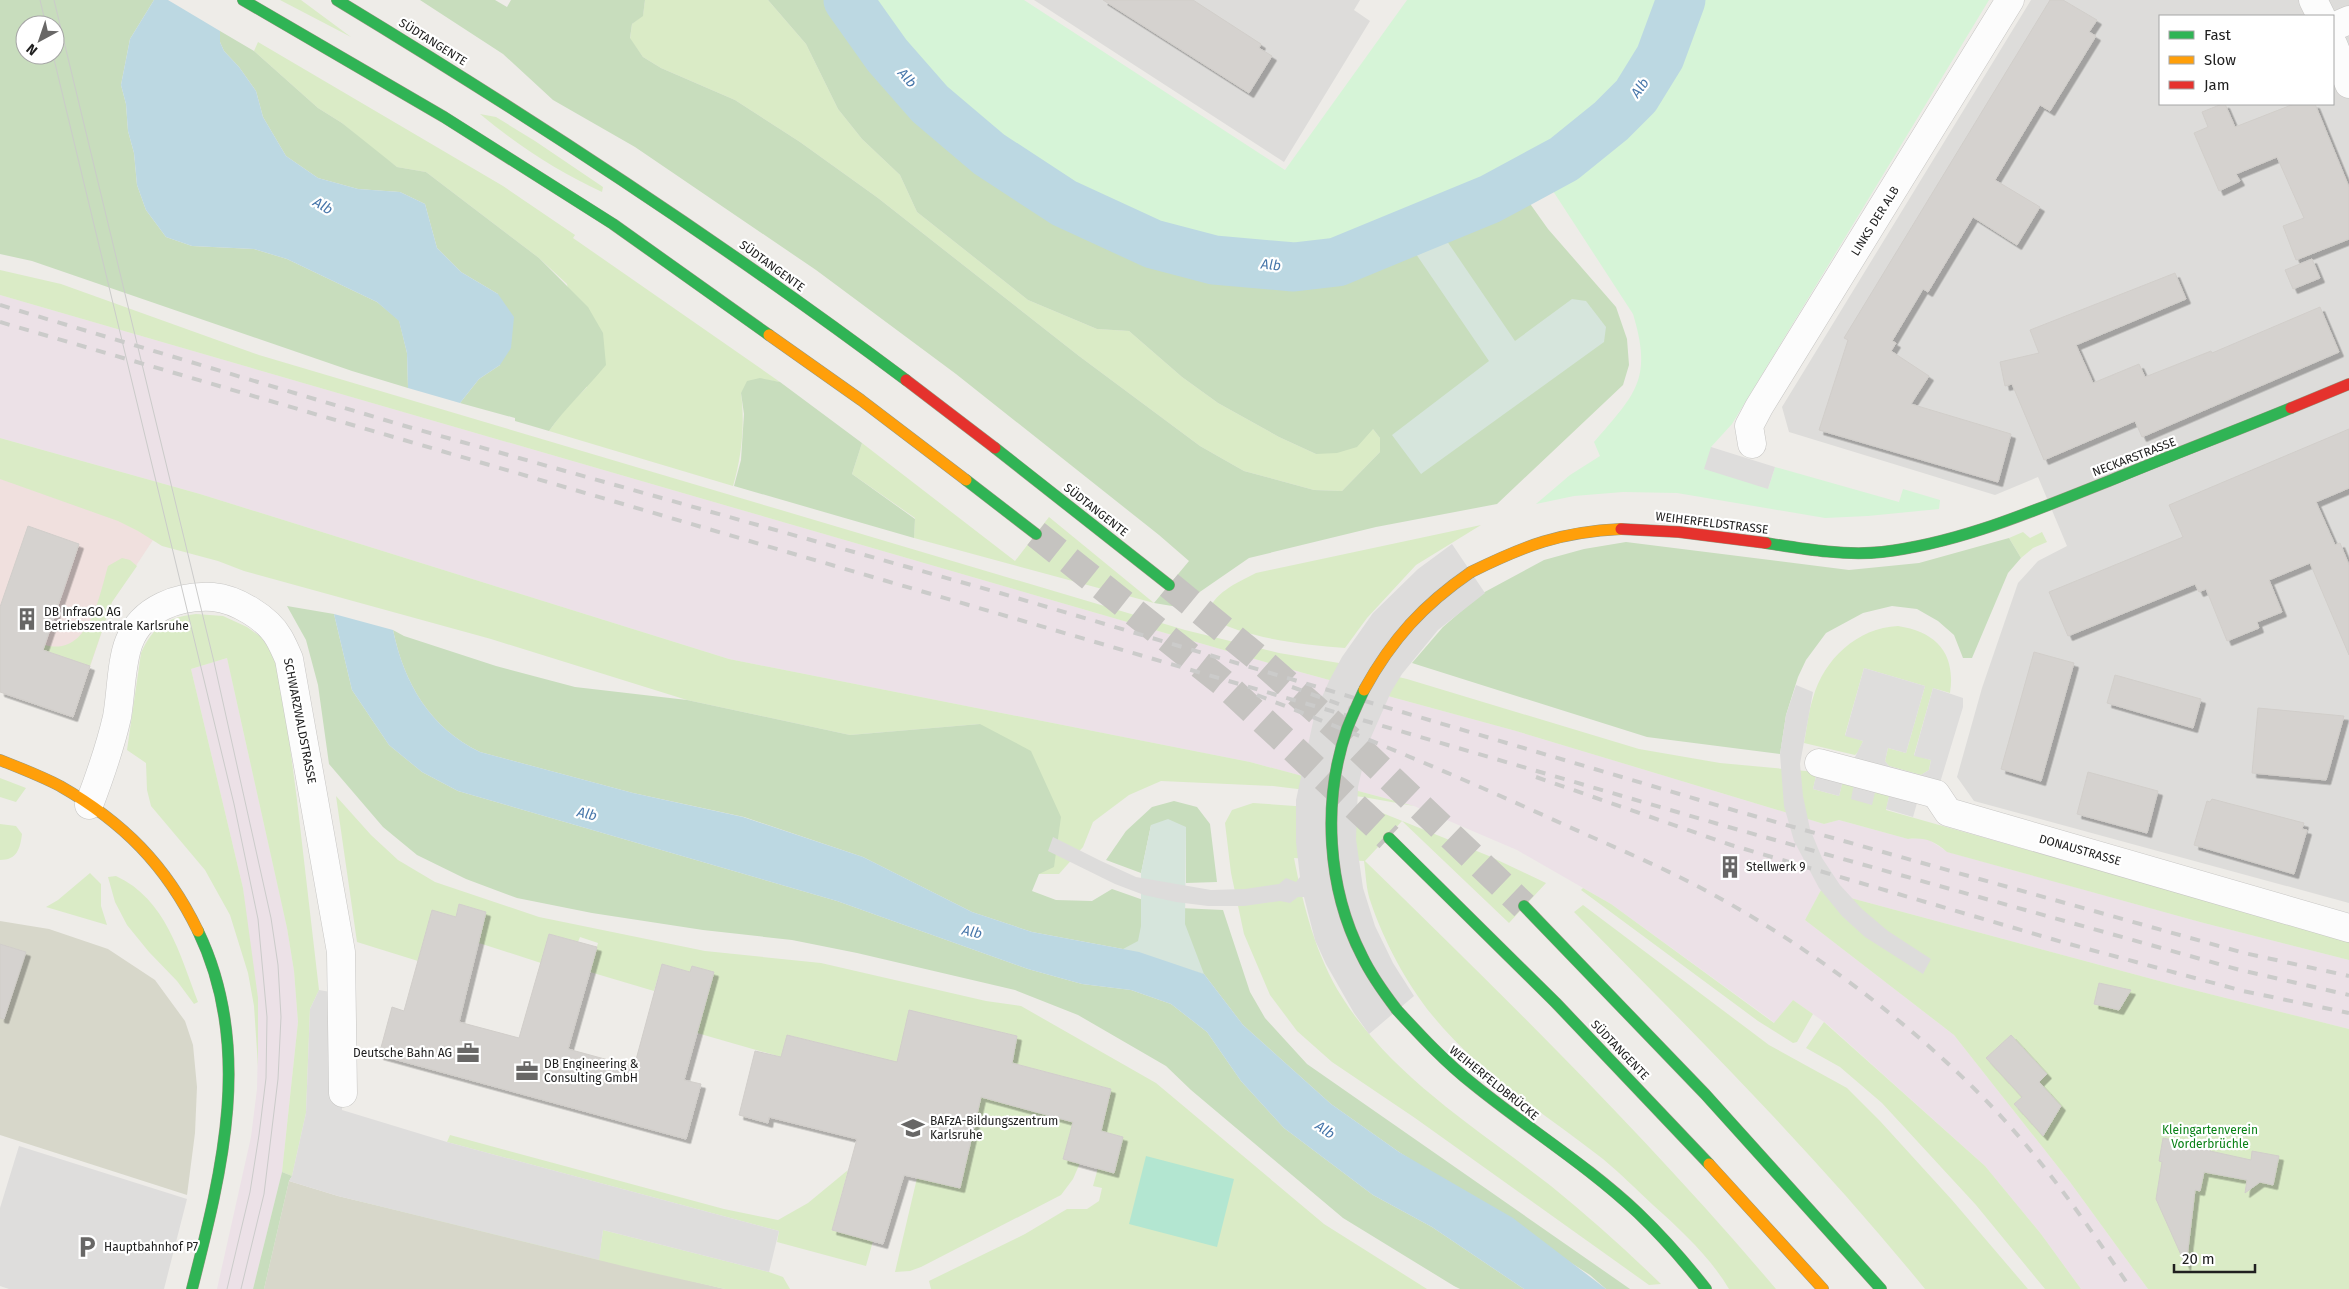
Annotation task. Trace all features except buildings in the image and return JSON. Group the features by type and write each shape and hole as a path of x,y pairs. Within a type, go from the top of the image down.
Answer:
{"main road":[{"path":"243,0 444,117 613,224 861,400 1036,534"},
{"name":"SÜDTANGENTE","path":"337,0 626,180 764,276 1004,454 1169,585"},
{"name":"NECKARSTRASSE","path":"1926,546 2036,509 2186,451 2349,384"},
{"name":"WEIHERFELDSTRASSE","path":"1471,572 1508,554 1548,539 1618,528 1664,529 1804,549 1847,552 1879,552 1926,546"},
{"name":"WEIHERFELDBRÜCKE","path":"1471,572 1446,590 1416,616 1382,657 1352,714 1336,765 1331,801 1331,836 1338,890 1357,946 1373,977 1396,1010 1415,1032 1465,1080 1601,1181 1637,1212 1673,1248 1706,1289"},
{"path":"0,760 39,774 123,827 137,839 176,886 202,936 223,1004 228,1054 227,1128 215,1195 192,1289"},
{"name":"SÜDTANGENTE","path":"1389,838 1492,937 1616,1065 1764,1222 1823,1289"},
{"path":"1524,906 1691,1077 1881,1289"}],"street":[{"name":"LINKS DER ALB","path":"1752,444 1749,426 1759,407 2010,0"},
{"path":"2313,0 2320,15"},
{"path":"2334,27 2349,20"},
{"path":"2334,46 2349,84"},
{"name":"SCHWARZWALDSTRASSE","path":"89,805 107,758 117,716 128,643 138,625 152,612 174,600 205,597 223,598 264,620 279,637 289,659 342,952 343,1093"},
{"name":"DONAUSTRASSE","path":"1819,763 1936,794 1948,812 2349,928"}],"shaded area":[{"path":"1034,0 1360,0 1354,10 1370,21 1284,162"},
{"path":"2031,0 2349,0 2349,903 1974,801 1957,777 1982,688 2018,583 2038,561 2067,546 2038,477 1995,495 1789,432 1782,407"},
{"path":"1434,222 1515,341 1572,299 1586,301 1606,327 1604,342 1421,474 1392,435 1489,361 1403,235"},
{"path":"0,295 1300,672 1516,731 1824,824 1839,820 1908,839 1919,838 1929,840 1948,852 2200,922 2349,960 2349,1029 2178,986 1821,890 1805,920 1954,1035 2070,1182 2148,1289 2081,1289 2041,1234 1985,1166 1827,1024 1793,1000 1775,1023 1611,904 1517,850 1414,806 1250,762 729,659 200,494 0,438"},
{"path":"1711,447 1775,467 1768,489 1704,469"},
{"path":"0,455 142,499 153,540 112,602 73,717 0,692"},
{"path":"227,658 287,928 294,971 298,1022 282,1172 253,1289 217,1289 251,1137 257,1089 258,1042 243,888 191,669"},
{"path":"1864,668 1925,686 1906,753 1888,748 1885,761 1889,766 1921,775 1929,770 1931,760 1914,756 1933,688 1963,698 1963,707 1939,786 1853,761 1863,741 1845,736"},
{"path":"1817,772 1921,789 1913,817 1886,809 1891,788 1877,784 1872,805 1851,799 1855,779 1844,777 1839,796 1813,789"},
{"path":"1168,819 1186,827 1185,924 1204,974 1123,949 1138,941 1141,926 1141,873 1151,825"},
{"path":"0,921 49,929 108,949 155,980 185,1021 193,1045 197,1087 195,1133 187,1195 0,1135"},
{"path":"319,990 348,995 342,1110 447,1142 779,1231 769,1272 603,1230 599,1260 338,1196 289,1181 292,1176 306,1113 310,1009"},
{"name":"Hauptbahnhof P7","path":"19,1146 187,1199 164,1289 9,1289 0,1286 0,1208"},
{"path":"289,1181 338,1196 725,1289 264,1289"}],"green space":[{"path":"0,0 154,0 130,39 121,85 126,104 128,131 134,153 137,185 146,210 166,237 192,246 254,249 287,259 377,302 399,320 407,353 408,388 352,371 32,261 0,254"},
{"path":"280,0 301,0 351,37"},
{"path":"420,0 495,0 507,7 511,0 645,0 643,16 632,24 630,38 643,57 661,68 735,100 800,142 878,198 1079,356 1200,446 1244,471 1314,490 1342,491 1380,452 1380,438 1373,429 1357,447 1337,453 1316,454 1279,437 1218,403 1182,377 1129,331 1097,329 1028,300 917,212 900,175 862,139 838,109 806,44 768,0 848,0 887,54 919,92 964,134 1000,161 1037,187 1118,229 1160,244 1203,256 1247,263 1292,266 1314,266 1337,262 1454,214 1516,184 1548,229 1616,307 1627,339 1629,365 1623,385 1497,504 1376,527 1249,558 1178,607 1154,603 1189,561 1159,535 956,374 816,270 635,147 553,100 503,54"},
{"path":"645,0 768,0 806,44 838,109 862,139 900,175 917,212 1028,300 1097,329 1129,331 1182,377 1218,403 1279,437 1316,454 1373,429 1380,438 1380,452 1342,491 1314,490 1244,471 1200,446 1079,356 878,198 800,142 735,100 661,68 643,57 630,39 632,24 643,15"},
{"path":"848,0 1024,0 1285,170 1407,0 1989,0 1732,424 1711,447 1768,489 1775,467 1899,502 1903,489 1940,500 1939,509 1825,518 1677,493 1623,492 1574,496 1536,504 1570,475 1600,456 1594,442 1630,398 1640,371 1641,355 1639,336 1633,314 1540,171 1490,199 1337,262 1294,267 1214,260 1153,244 1064,203 989,154 930,103 887,55"},
{"path":"220,31 254,51 318,108 342,123 397,167 426,172 539,258 588,307 603,333 606,365 549,431 515,421 515,418 460,403 479,379 500,365 498,294 461,272 437,248 425,204 400,192 358,189 318,178 286,156 263,117 256,91 239,67 224,51 220,42"},
{"path":"258,42 503,186 575,235 573,238 780,382 760,379 741,393 743,416 742,440 733,486 549,431 566,408 587,387 567,284 539,258 426,172 397,167 342,123 318,108 254,51"},
{"path":"480,114 496,117 535,141 603,187 602,192 538,157"},
{"path":"0,270 61,284 259,355 1185,630 1279,653 1339,663 1407,679 1639,749 1720,763 1817,772 1813,789 1839,796 1844,776 1855,779 1871,805 1877,784 1891,788 1886,810 2349,941 2349,960 2200,922 1947,852 1938,845 1924,839 1908,839 1839,820 1824,824 1516,731 1300,672 0,295"},
{"path":"760,378 780,382 862,443 852,474 915,519 914,538 734,486 741,460 744,414 741,393 747,381"},
{"path":"0,438 200,494 729,659 1250,762 1414,806 1363,797 1273,786 1161,781 1129,795 1093,822 1083,847 1059,874 1039,874 980,724 850,735 687,700 491,639 244,571 218,561 162,546 118,521 0,479"},
{"path":"862,443 1015,561 1049,517 1154,603 914,538 915,518 852,474"},
{"path":"1481,525 1416,565 1367,618 1345,648 1310,645 1256,635 1222,624 1206,616 1214,601 1220,595 1233,585 1256,573"},
{"path":"2023,532 2030,538 2042,532 2047,542 2033,548 2021,558 2009,538"},
{"path":"2009,538 2021,558 2008,573 1972,658 1963,658 1954,635 1938,621 1917,609 1892,606 1863,613 1826,633 1806,660 1798,677 1786,715 1780,754 1647,737 1412,663 1443,627 1481,594 1544,560 1584,549 1626,542 1849,570 1919,563"},
{"path":"122,558 130,560 137,566 112,602 90,666 43,650 45,645 60,646 72,642 82,633 90,622 96,608 108,566"},
{"path":"287,606 334,614 352,690 389,745 422,772 458,791 837,901 1028,969 1082,984 1131,990 1171,1004 1207,1032 1241,1081 1284,1128 1373,1195 1432,1227 1524,1289 1460,1289 1454,1286 1343,1218 1191,1090 1166,1066 1078,1015 1015,990 857,953 792,940 703,930 592,913 517,898 466,879 417,855 383,827 329,764 318,685 306,640"},
{"path":"186,615 223,616 247,627 261,637 270,650 280,671 319,990 310,1009 306,1113 292,1176 282,1172 298,1022 294,971 287,928 227,658 191,669 243,888 258,998 258,1066 254,1006 248,973 230,915 205,870 151,806 147,790 146,763 127,750 141,653 151,636 162,624"},
{"path":"1898,626 1912,629 1933,640 1941,647 1950,667 1950,693 1933,688 1914,755 1931,760 1929,770 1921,775 1889,766 1885,761 1888,748 1906,753 1925,686 1864,668 1845,735 1863,741 1858,752 1855,755 1804,743 1813,698 1818,684 1834,659 1856,639 1883,628"},
{"path":"393,630 404,636 496,666 575,687 687,700 850,735 980,724 1031,751 1061,817 1054,867 1039,874 1032,891 1056,900 1092,901 1112,889 1149,902 1180,908 1223,910 1250,992 1265,1018 1307,1064 1630,1289 1606,1289 1590,1275 1399,1152 1331,1104 1243,1025 1204,974 1139,952 1032,932 972,912 863,857 744,817 633,793 480,752 462,742 447,730 433,717 422,702 404,668"},
{"path":"0,778 26,788 16,802 0,797"},
{"path":"336,796 371,835 398,860 435,882 539,917 705,951 821,963 986,1001 1021,1006 1156,1083 1324,1224 1427,1289 931,1289 929,1281 1025,1234 1067,1209 1087,1209 1099,1201 1102,1188 1093,1186 1098,1168 1123,1137 1101,1131 1111,1089 1012,1063 1017,1036 909,1010 895,1071 875,1057 788,1035 781,1057 697,1033 714,972 692,966 690,972 662,964 654,991 590,972 598,943 580,937 578,942 549,934 541,963 479,943 486,912 459,904 456,917 432,911 418,961 357,942"},
{"path":"1174,801 1197,807 1210,824 1217,882 1186,883 1186,827 1151,825 1141,873 1106,860 1126,831 1152,807"},
{"path":"1253,803 1380,812 1489,856 1546,883 1509,923 1402,821 1365,861 1576,1070 1678,1178 1776,1289 1729,1289 1694,1244 1616,1170 1513,1092 1470,1056 1450,1036 1422,1003 1389,947 1369,898 1364,861 1294,858 1312,930 1325,965 1342,997 1386,1053 1411,1077 1466,1122 1551,1186 1661,1284 1649,1285 1415,1118 1332,1062 1297,1031 1270,995 1244,934 1231,873 1225,823 1232,810"},
{"path":"0,824 16,826 22,834 17,853 10,858 0,860"},
{"path":"90,873 101,884 101,906 107,925 46,907 58,900"},
{"path":"116,876 133,886 159,914 177,948 198,1002 194,1004 177,981 149,952 127,925 115,902 108,877"},
{"path":"1583,888 1611,904 1774,1023 1793,1000 1813,1014 1797,1042 1793,1043 1758,1021 1581,890"},
{"name":"Kleingartenverein Vorderbrüchle","path":"1821,890 2178,986 2349,1029 2349,1289 2148,1289 2070,1182 1954,1035 1805,920"},
{"path":"1583,905 1769,1045 1847,1088 1880,1121 1952,1200 2028,1289 1925,1289 1842,1191 1798,1143 1710,1050 1574,912"},
{"path":"1824,1022 1985,1166 2041,1234 2081,1289 2045,1289 1976,1205 1882,1103 1840,1067 1806,1048"},
{"path":"985,1080 1002,1103 1073,1122 1063,1159 1080,1163 1073,1179 1061,1195 921,1267 910,1271 895,1272 917,1178 960,1188"},
{"path":"450,1135 724,1209 778,1220 808,1203 848,1170 832,1230 873,1241 866,1266 777,1242 779,1231 447,1142"},
{"path":"1146,1156 1234,1179 1217,1247 1129,1224"},
{"path":"363,1169 600,1251 603,1230 769,1272 783,1277 790,1289 725,1289 631,1268 355,1200"},
{"path":"282,1172 292,1176 289,1181 264,1289 253,1289"}],"water":[{"path":"154,0 168,0 220,31 220,42 224,51 239,67 256,91 263,117 286,156 318,178 358,189 400,192 425,204 437,248 461,272 498,294 514,317 511,348 500,365 479,379 460,403 408,388 407,353 399,321 377,302 287,259 254,249 192,246 166,237 146,210 137,185 134,153 128,131 126,104 121,85 130,39"},
{"path":"334,614 393,630 404,668 422,702 433,717 447,730 462,742 480,752 633,793 743,817 863,857 972,912 1032,932 1139,952 1204,974 1243,1025 1331,1104 1399,1152 1513,1218 1606,1289 1524,1289 1432,1227 1373,1195 1284,1128 1241,1081 1207,1032 1171,1004 1131,990 1082,984 1028,969 837,901 458,791 422,772 389,745 352,690"}],"pier":[{"path":"1452,544 1485,593 1438,630 1402,674 1391,692 1368,744 1358,787 1356,839 1363,888 1375,926 1393,963 1414,996 1369,1034 1354,1013 1326,964 1315,940 1304,897 1298,897 1290,903 1280,901 1244,906 1208,906 1176,902 1144,895 1115,884 1048,851 1053,837 1136,877 1211,890 1245,889 1279,884 1286,878 1296,882 1300,877 1296,842 1296,800 1315,713 1329,681 1342,657 1373,613 1418,569"},
{"path":"1796,685 1813,692 1800,764 1803,796 1810,829 1822,858 1840,885 1862,909 1888,931 1931,959 1923,974 1865,937 1842,916 1819,888 1794,841 1784,806 1780,754 1786,715"}],"waterway":[{"name":"Alb","path":"848,0 887,55 930,104 989,154 1064,203 1153,244 1214,260 1294,267 1337,262 1490,199 1564,159 1611,121 1636,96 1660,57 1681,0"}],"tunnel":[{"path":"1036,534 1222,682 1389,838"},
{"path":"1169,585 1258,658 1348,738 1524,906"}],"tram line":[{"path":"40,0 44,15"},
{"path":"54,0 214,662 271,918 278,965 281,1017 278,1079 264,1194 241,1289"},
{"path":"55,65 234,804 258,919 267,1017 266,1078 250,1192 227,1289"}],"railway":[{"path":"0,305 405,426 1000,593 1740,812 2244,953 2349,976"},
{"path":"0,322 1725,826 2240,970 2349,995"},
{"path":"1292,687 1358,711"},
{"path":"1257,695 1452,775 1678,876 1751,916 1789,940 1864,993 1967,1081 2034,1154 2084,1221 2131,1289"},
{"path":"1536,777 1731,845 2062,942 2243,991 2349,1013"}],"traffic: fast":[{"path":"243,0 444,117 613,224 769,335"},
{"path":"337,0 482,90 626,183 767,279 906,380"},
{"path":"1766,543 1824,551 1868,553 1911,548 1940,541 2025,514 2291,408"},
{"path":"995,448 1169,585"},
{"path":"966,480 1036,534"},
{"path":"1364,690 1347,729 1339,757 1334,785 1332,844 1341,902 1350,930 1369,970 1397,1010"},
{"path":"1389,838 1556,1003 1709,1164"},
{"path":"1524,906 1705,1094 1881,1289"},
{"path":"192,1289 222,1154 229,1064 225,1019 215,975 198,931"},
{"path":"1397,1010 1463,1076 1578,1163 1638,1213 1674,1250 1706,1289"}],"traffic: slow":[{"path":"769,335 861,400 966,480"},
{"path":"1471,572 1509,554 1561,537 1621,529"},
{"path":"1364,690 1386,655 1410,624 1438,597 1471,572"},
{"path":"0,760 60,786 83,800 123,830 141,847 172,886 198,931"},
{"path":"1709,1164 1823,1289"}],"traffic: jam":[{"path":"906,380 995,448"},
{"path":"2291,408 2349,384"},
{"path":"1621,529 1679,532 1766,543"}],"place":[{"name":"DB InfraGO AG Betriebszentrale Karlsruhe","path":"27,619"},
{"name":"Stellwerk 9","path":"1730,867"},
{"name":"Deutsche Bahn AG","path":"468,1053"},
{"name":"DB Engineering & Consulting GmbH","path":"527,1071"},
{"name":"BAFzA-Bildungszentrum Karlsruhe","path":"913,1128"},
{"name":"Hauptbahnhof P7","path":"87,1247"}]}
